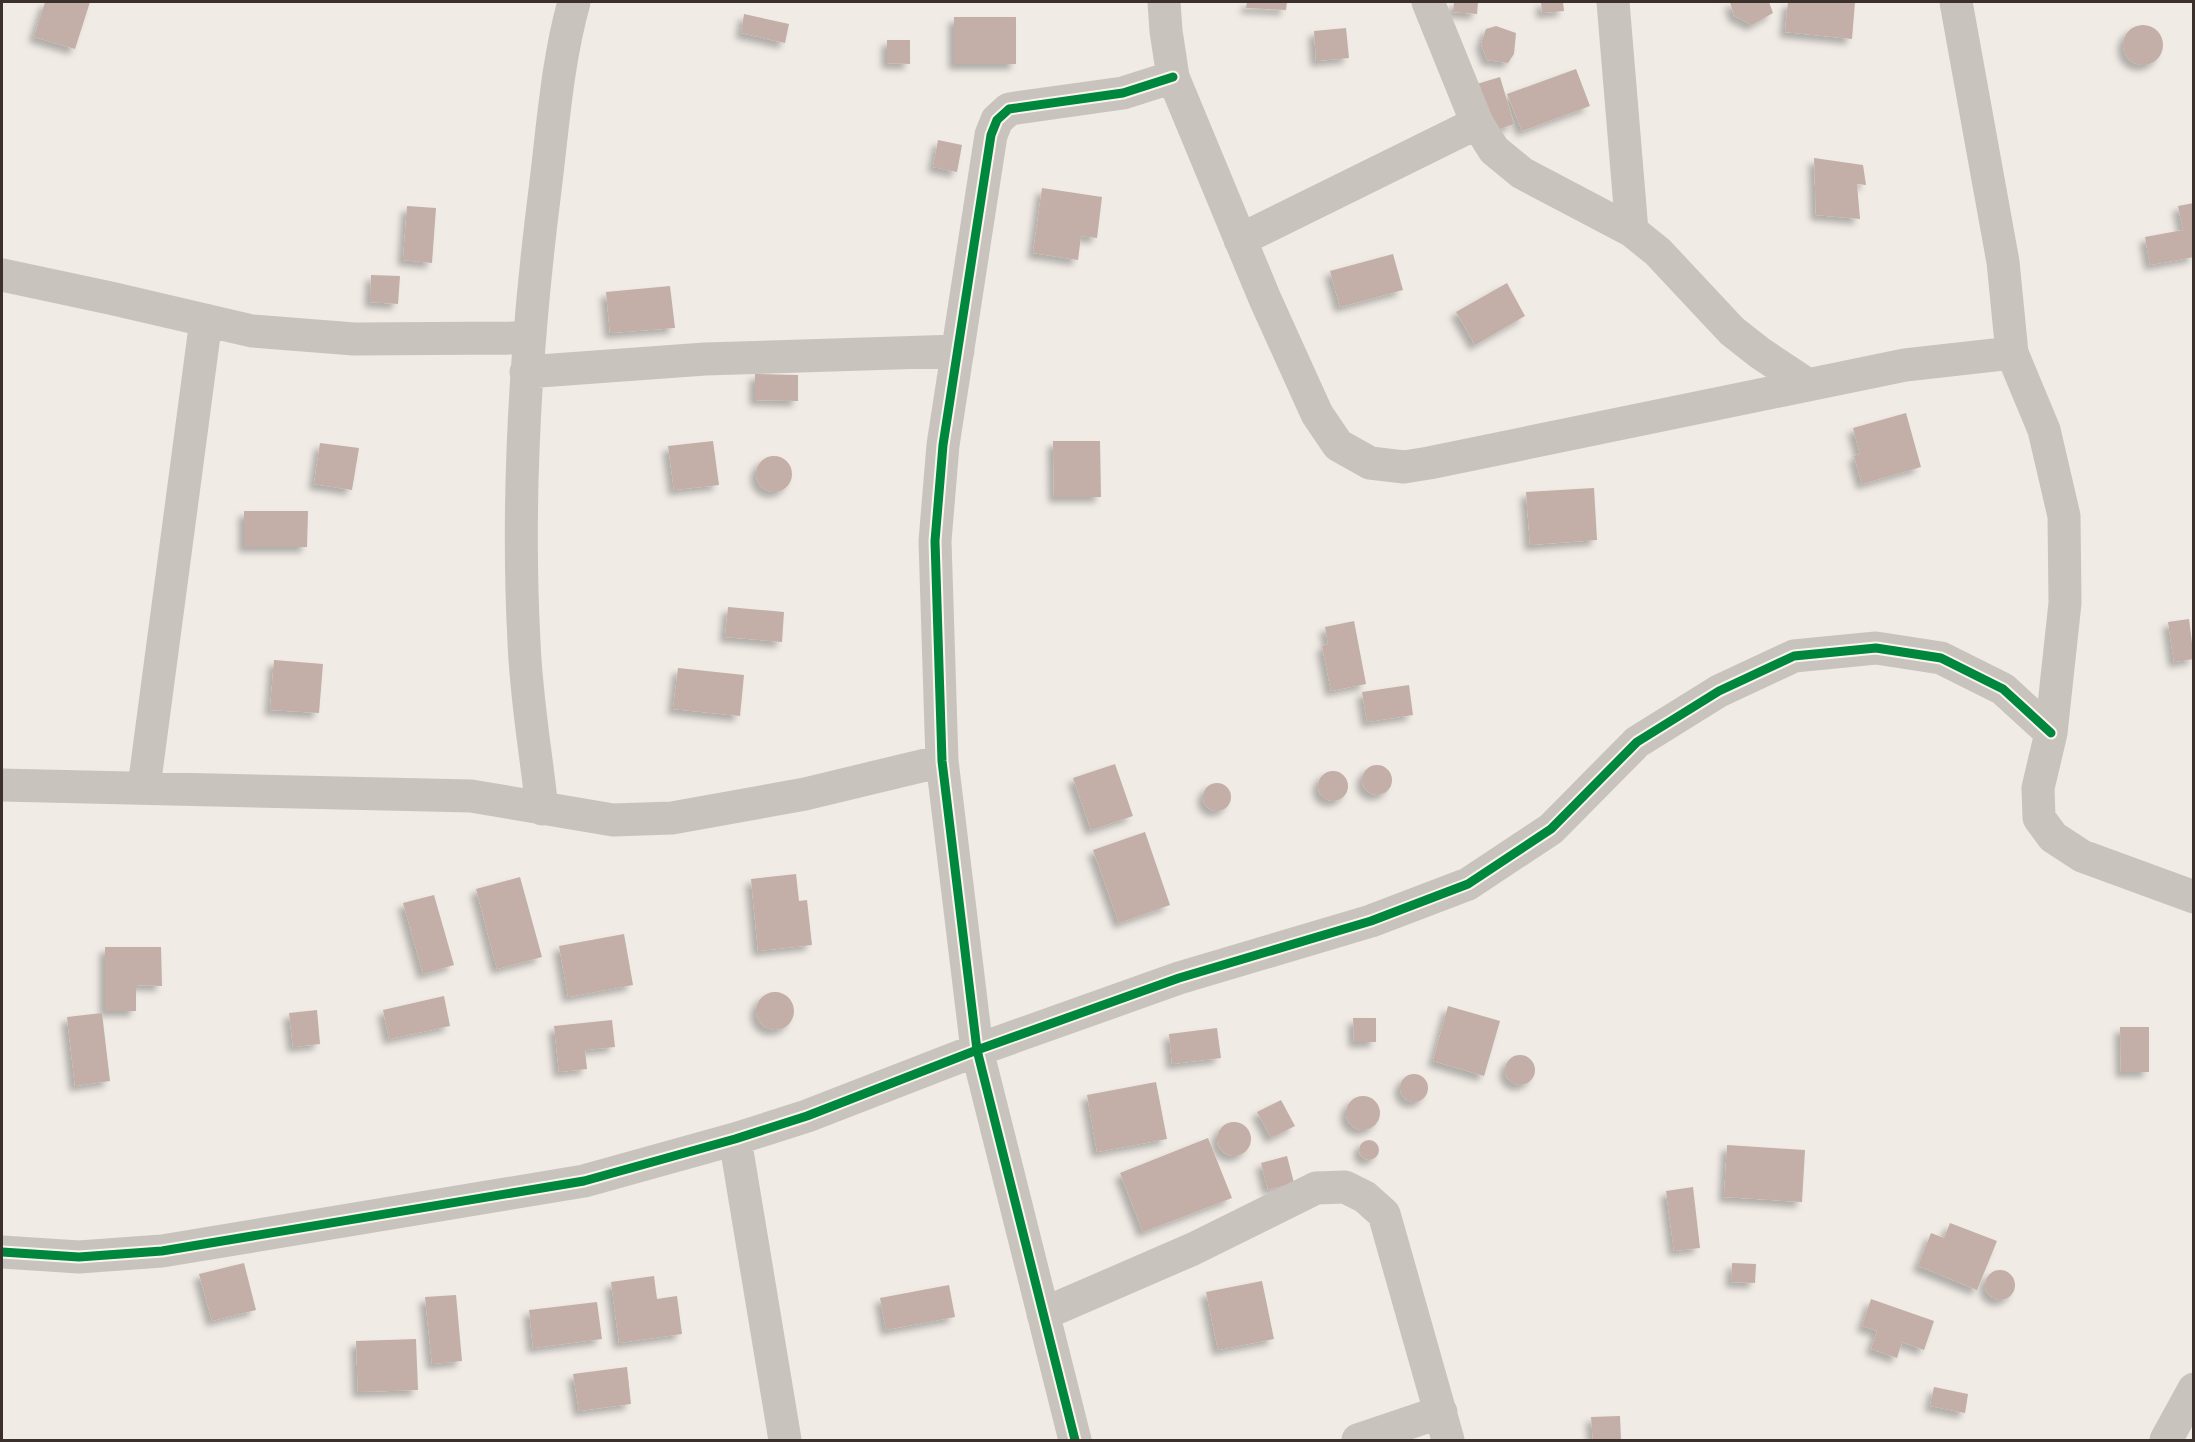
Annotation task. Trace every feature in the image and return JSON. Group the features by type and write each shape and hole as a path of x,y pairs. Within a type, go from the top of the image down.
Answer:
{"street":[{"path":"542,808 524,643 520,484 528,338 556,94 566,30 574,2"},
{"path":"1164,2 1173,76 1240,240 1317,414 1338,445 1370,463 1404,466 1430,463 1905,365 2012,353"},
{"path":"1428,2 1477,123 1494,150 1522,173 1632,231 1658,252 1732,330 1760,353 1808,385"},
{"path":"1613,2 1632,231"},
{"path":"1956,2 2003,262 2012,353 2044,430 2064,516 2065,603 2051,733 2038,788 2039,818 2053,837 2082,856 2193,897"},
{"path":"1075,1440 977,1050 942,761 935,541 943,445 991,135 997,120 1009,109 1123,93 1173,76"},
{"path":"1240,240 1477,123"},
{"path":"2,275 252,331 354,339 528,338"},
{"path":"144,787 206,320"},
{"path":"526,372 705,359 958,351"},
{"path":"2,1252 79,1257 162,1251 584,1181 735,1139 807,1116 977,1050 1179,978 1371,921 1468,884 1551,829 1637,742 1719,692 1794,656 1876,648 1941,658 2003,689 2051,733"},
{"path":"2,785 471,796 613,820 672,818 805,794 942,761"},
{"path":"735,1139 785,1440"},
{"path":"1044,1314 1192,1249 1316,1188 1345,1187 1365,1197 1384,1214 1444,1426 1358,1440"},
{"path":"2166,1440 2193,1389"}],"building":[{"path":"45,2 90,2 75,49 34,37"},
{"path":"1247,2 1287,2 1286,10 1246,8"},
{"path":"1454,2 1478,2 1477,14 1453,12"},
{"path":"1541,2 1563,2 1564,11 1542,13"},
{"path":"1730,2 1769,2 1773,13 1752,25 1734,16"},
{"path":"1788,2 1855,2 1852,39 1785,32"},
{"path":"744,14 789,24 785,43 741,33"},
{"path":"954,17 1016,17 1016,64 954,64"},
{"path":"2143,25 2157,31 2163,45 2157,59 2143,65 2129,59 2123,45 2129,31"},
{"path":"1496,26 1516,33 1514,54 1508,63 1487,60 1481,44 1486,29"},
{"path":"1346,28 1349,58 1316,61 1314,31"},
{"path":"887,40 910,40 910,64 887,63"},
{"path":"1576,69 1590,106 1522,131 1507,94"},
{"path":"1500,77 1514,124 1491,132 1477,84"},
{"path":"938,140 962,145 957,172 933,167"},
{"path":"1814,158 1863,165 1866,185 1857,184 1860,219 1816,215"},
{"path":"1042,188 1102,197 1097,238 1081,236 1078,260 1033,253"},
{"path":"2194,203 2194,257 2150,265 2145,237 2183,230 2178,206"},
{"path":"407,206 436,208 432,263 403,260"},
{"path":"1393,254 1403,290 1340,307 1330,271"},
{"path":"371,275 400,276 398,304 370,302"},
{"path":"1507,283 1525,316 1475,345 1456,312"},
{"path":"670,286 675,328 610,333 606,292"},
{"path":"755,374 798,375 798,401 755,400"},
{"path":"1906,413 1921,467 1862,484 1854,456 1860,454 1853,428"},
{"path":"713,441 719,485 674,490 668,446"},
{"path":"1053,441 1100,441 1101,497 1054,497"},
{"path":"320,443 359,448 352,490 314,484"},
{"path":"774,456 787,461 792,474 787,487 774,492 761,487 756,474 761,461"},
{"path":"1594,488 1597,540 1530,545 1526,492"},
{"path":"244,511 308,511 307,547 244,547"},
{"path":"728,607 784,612 782,642 725,637"},
{"path":"2189,619 2194,659 2174,662 2168,622"},
{"path":"1354,621 1366,684 1331,691 1322,646 1328,644 1325,627"},
{"path":"274,660 323,664 319,713 270,710"},
{"path":"678,668 744,675 740,716 673,709"},
{"path":"1409,685 1413,715 1367,722 1362,692"},
{"path":"1115,764 1133,816 1091,830 1073,778"},
{"path":"1377,765 1388,769 1392,780 1388,791 1377,795 1366,791 1362,780 1366,769"},
{"path":"1333,771 1344,775 1348,786 1344,797 1333,801 1322,797 1318,786 1322,775"},
{"path":"1217,783 1227,787 1231,797 1227,807 1217,811 1207,807 1203,797 1207,787"},
{"path":"1145,832 1170,905 1119,923 1093,850"},
{"path":"796,874 799,901 807,900 812,945 758,951 751,879"},
{"path":"520,877 542,957 497,969 476,889"},
{"path":"434,895 454,965 423,974 403,903"},
{"path":"624,934 633,985 568,997 559,946"},
{"path":"105,947 161,947 162,986 136,985 136,1011 105,1011"},
{"path":"775,992 789,997 794,1011 789,1025 775,1030 761,1025 756,1011 761,997"},
{"path":"444,996 450,1026 389,1039 383,1010"},
{"path":"1448,1006 1500,1021 1484,1076 1433,1061"},
{"path":"317,1010 320,1044 293,1047 289,1013"},
{"path":"102,1013 110,1081 75,1086 67,1017"},
{"path":"1353,1018 1376,1018 1376,1042 1354,1042"},
{"path":"612,1020 615,1047 585,1050 587,1069 559,1072 554,1026"},
{"path":"2120,1027 2149,1027 2149,1072 2121,1072"},
{"path":"1217,1028 1221,1058 1172,1064 1169,1034"},
{"path":"1520,1055 1526,1056 1534,1064 1534,1076 1526,1084 1520,1085 1514,1084 1506,1076 1505,1070 1506,1064 1514,1056"},
{"path":"1414,1074 1424,1078 1428,1088 1424,1098 1414,1102 1404,1098 1400,1088 1404,1078"},
{"path":"1156,1082 1167,1139 1097,1152 1087,1095"},
{"path":"1363,1096 1375,1101 1380,1113 1375,1125 1363,1130 1351,1125 1346,1113 1351,1101"},
{"path":"1281,1100 1295,1126 1271,1138 1257,1112"},
{"path":"1234,1122 1246,1127 1251,1139 1246,1151 1234,1156 1222,1151 1217,1139 1222,1127"},
{"path":"1208,1138 1232,1198 1143,1232 1120,1173"},
{"path":"1369,1140 1376,1143 1379,1150 1376,1157 1369,1160 1362,1157 1359,1150 1362,1143"},
{"path":"1727,1145 1805,1150 1802,1202 1724,1197"},
{"path":"1287,1156 1294,1183 1268,1190 1261,1163"},
{"path":"1693,1187 1700,1248 1674,1251 1666,1191"},
{"path":"1950,1223 1997,1241 1977,1290 1918,1266 1931,1233 1944,1238"},
{"path":"244,1263 256,1310 212,1321 199,1274"},
{"path":"1732,1263 1756,1264 1755,1283 1731,1282"},
{"path":"2000,1270 2011,1274 2015,1285 2011,1296 2000,1300 1989,1296 1985,1285 1989,1274"},
{"path":"654,1276 657,1299 677,1296 682,1334 619,1343 611,1282"},
{"path":"1262,1281 1274,1339 1218,1350 1206,1292"},
{"path":"949,1285 955,1317 886,1330 880,1298"},
{"path":"456,1295 462,1361 432,1364 425,1297"},
{"path":"1871,1299 1934,1321 1924,1350 1902,1342 1897,1358 1871,1349 1877,1331 1862,1326"},
{"path":"597,1302 602,1339 533,1348 529,1310"},
{"path":"416,1339 418,1390 358,1392 356,1341"},
{"path":"627,1367 631,1404 579,1411 573,1374"},
{"path":"1934,1387 1968,1394 1965,1413 1930,1406"},
{"path":"1620,1416 1621,1440 1593,1440 1591,1417"}],"cycle path":[{"path":"1075,1440 977,1050 942,761 935,541 943,445 991,135 997,120 1009,109 1123,93 1173,77"},
{"path":"2,1252 79,1257 162,1251 584,1181 735,1139 807,1116 977,1050 1179,978 1371,921 1468,884 1551,829 1637,742 1719,691 1794,656 1876,648 1941,658 2003,689 2051,733"}]}
